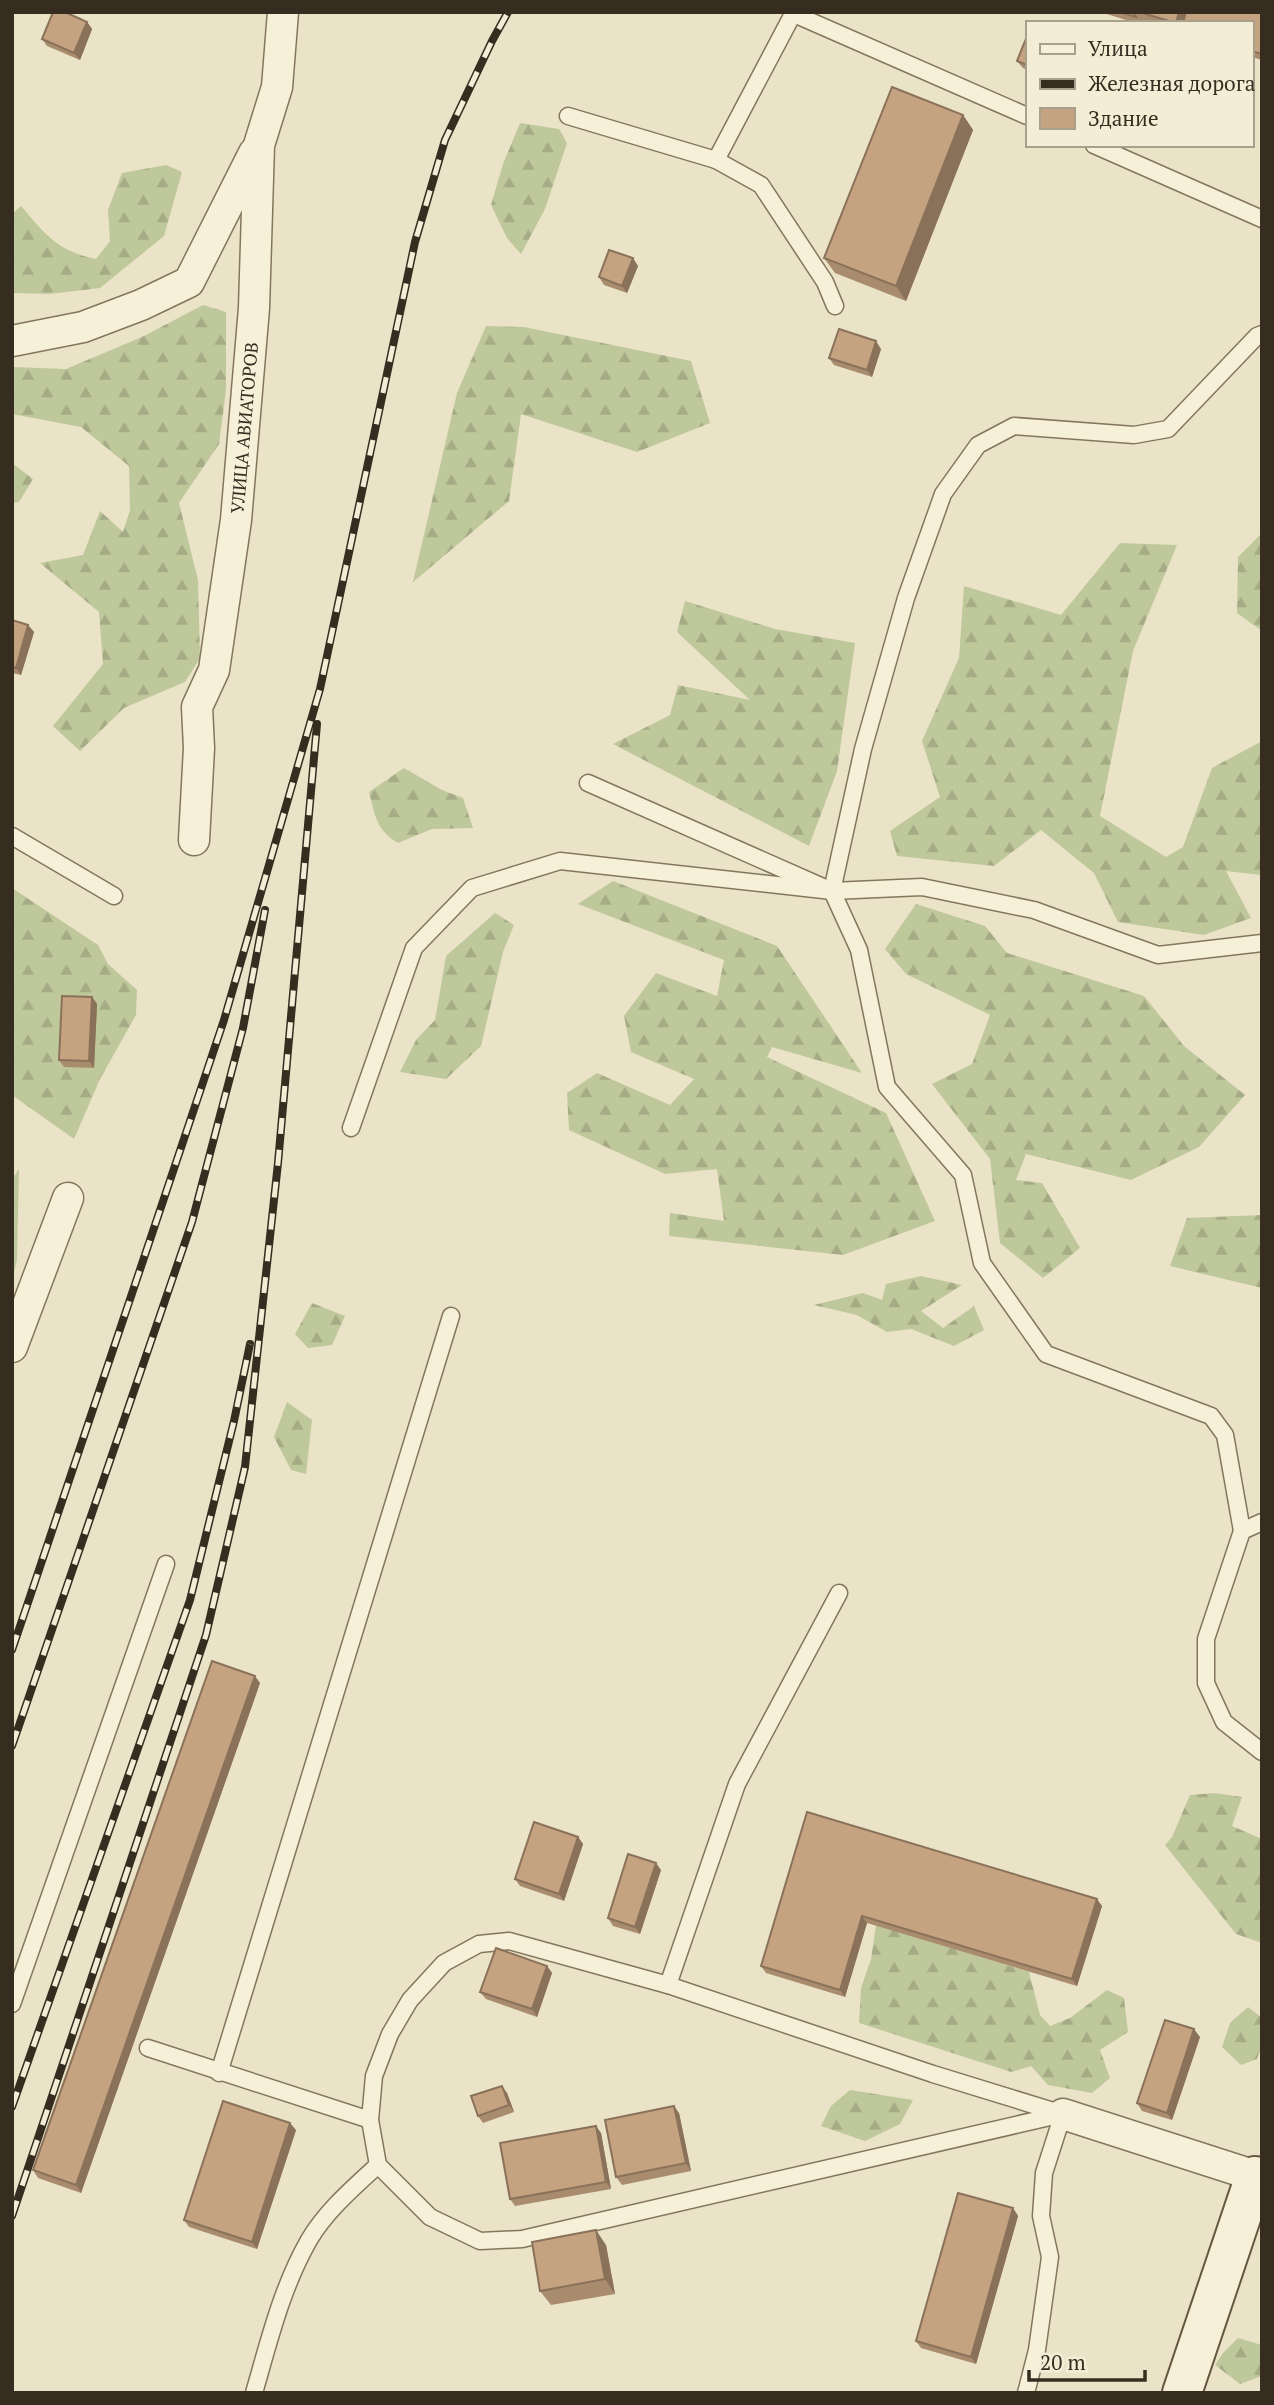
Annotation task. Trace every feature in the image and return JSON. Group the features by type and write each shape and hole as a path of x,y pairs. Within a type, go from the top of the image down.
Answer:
{"street":[{"name":"УЛИЦА АВИАТОРОВ","path":"194,840 199,748 197,706 214,670 236,520 254,308 258,145 277,87 283,12"},
{"path":"12,341 83,327 141,305 189,282 258,145"},
{"path":"12,1347 68,1198"},
{"path":"1063,2114 1259,2169 1182,2393"}],"lane":[{"path":"716,160 794,13 1026,116"},
{"path":"568,116 716,160 761,185 825,282 835,306"},
{"path":"1099,147 1262,219"},
{"path":"1262,334 1257,336 1168,429 1135,435 1014,426 978,445 943,494 906,598 863,748 832,891 859,950 887,1087 963,1175 982,1263 1046,1354 1211,1416 1225,1435 1242,1531 1206,1639 1206,1683 1224,1723 1262,1752"},
{"path":"588,783 832,891"},
{"path":"12,836 114,896"},
{"path":"351,1128 414,948 472,888 560,861 832,891 922,887 1034,910 1158,955 1262,943"},
{"path":"219,2073 451,1316"},
{"path":"1242,1531 1262,1522"},
{"path":"12,2004 166,1564"},
{"path":"668,1985 737,1783 839,1593"},
{"path":"509,1941 668,1985 933,2074 1063,2114 522,2239 480,2241 430,2217 378,2165 370,2120 374,2076 390,2034 410,2000 444,1963 479,1944 509,1941"},
{"path":"148,2048 370,2120"},
{"path":"1026,2393 1037,2350 1050,2257 1041,2216 1044,2173 1063,2114"},
{"path":"254,2393 284,2292 310,2239 347,2193 378,2165"}],"green space":[{"path":"520,123 559,129 567,143 545,209 521,254 507,238 491,205 503,164"},
{"path":"166,165 182,172 164,236 100,288 49,294 12,293 12,214 21,206 45,233 61,246 96,259 110,241 108,210 122,173"},
{"path":"203,305 226,312 226,390 219,444 179,503 198,580 200,658 185,682 124,708 80,751 53,726 103,664 99,612 40,563 83,555 100,511 123,532 130,510 129,466 81,427 12,414 12,367 66,369 142,337"},
{"path":"486,326 524,327 691,361 710,423 637,452 521,414 509,501 413,582 457,393"},
{"path":"12,463 33,479 19,502 12,503"},
{"path":"1262,533 1262,631 1237,613 1238,557"},
{"path":"1120,543 1177,545 1133,651 1100,816 1166,857 1183,847 1212,768 1262,741 1262,875 1226,871 1251,918 1204,935 1118,922 1094,873 1041,830 994,866 897,856 890,831 940,797 922,741 959,658 964,586 1061,615"},
{"path":"685,601 775,629 855,643 837,771 809,846 613,744 670,715 678,685 750,700 677,632"},
{"path":"404,768 442,790 463,798 473,828 432,829 398,843 385,833 378,821 369,792"},
{"path":"613,881 777,946 862,1073 772,1047 767,1057 886,1113 935,1221 843,1255 669,1236 670,1213 724,1221 717,1169 665,1174 569,1130 567,1093 597,1073 670,1105 694,1079 631,1052 624,1016 656,973 717,996 724,960 578,904"},
{"path":"12,888 98,945 108,964 137,990 136,1015 100,1079 74,1139 12,1095"},
{"path":"916,904 985,926 1007,953 1144,996 1184,1046 1245,1095 1199,1147 1131,1180 1026,1154 1016,1180 1042,1183 1080,1248 1043,1278 1000,1243 990,1159 932,1084 972,1064 990,1015 906,974 885,949"},
{"path":"495,913 514,925 503,952 481,1046 446,1079 400,1072 416,1040 435,1020 446,956"},
{"path":"19,1169 17,1260 12,1280 12,1179"},
{"path":"1262,1215 1262,1288 1170,1266 1187,1218"},
{"path":"921,1276 962,1285 921,1311 943,1328 974,1306 984,1330 954,1346 911,1329 887,1332 857,1315 814,1305 863,1293 882,1300 886,1284"},
{"path":"312,1303 345,1316 332,1345 308,1348 295,1334"},
{"path":"287,1402 312,1420 306,1474 291,1470 274,1437"},
{"path":"1214,1793 1242,1797 1232,1826 1262,1839 1262,1943 1236,1934 1165,1845 1172,1837 1190,1795"},
{"path":"876,1925 1029,1972 1040,2015 1050,2026 1070,2018 1107,1990 1124,1998 1128,2032 1100,2050 1110,2078 1092,2093 1048,2085 1031,2066 1011,2072 859,2023 861,1988 871,1959"},
{"path":"1248,2007 1262,2018 1262,2044 1257,2059 1241,2065 1222,2047 1230,2023"},
{"path":"850,2090 913,2100 900,2124 865,2141 821,2126 831,2106"},
{"path":"1238,2338 1262,2345 1262,2376 1240,2384 1215,2365"}],"building":[{"path":"53,12 65,12 87,22 74,53 42,39"},
{"path":"1120,12 1133,12 1136,17"},
{"path":"1139,12 1179,12 1177,21"},
{"path":"1186,12 1262,14 1262,54 1253,52 1253,21 1184,21"},
{"path":"1026,38 1026,65 1017,61"},
{"path":"892,87 963,115 896,286 824,258"},
{"path":"609,250 633,258 622,286 599,277"},
{"path":"839,329 876,341 867,370 829,358"},
{"path":"12,620 28,625 16,668 12,667"},
{"path":"62,996 92,997 89,1061 59,1060"},
{"path":"212,1661 255,1676 76,2185 33,2170"},
{"path":"807,1812 1097,1899 1072,1979 862,1916 840,1990 761,1966"},
{"path":"534,1822 578,1837 559,1894 515,1879"},
{"path":"628,1854 656,1863 635,1927 608,1918"},
{"path":"496,1948 547,1966 532,2009 480,1992"},
{"path":"1165,2020 1194,2029 1167,2113 1137,2103"},
{"path":"502,2086 509,2105 478,2116 471,2096"},
{"path":"223,2101 290,2123 252,2242 184,2220"},
{"path":"674,2106 686,2163 616,2177 605,2120"},
{"path":"596,2126 606,2182 510,2199 500,2143"},
{"path":"958,2193 1013,2208 971,2357 916,2341"},
{"path":"596,2230 605,2279 540,2291 532,2242"}],"railway":[{"path":"12,1650 224,1020 320,689 415,242 445,140 508,12"},
{"path":"12,2216 206,1635 245,1467 278,1163 317,724"},
{"path":"12,1746 192,1222 243,1028 265,910"},
{"path":"12,2107 190,1600 250,1344"}]}
